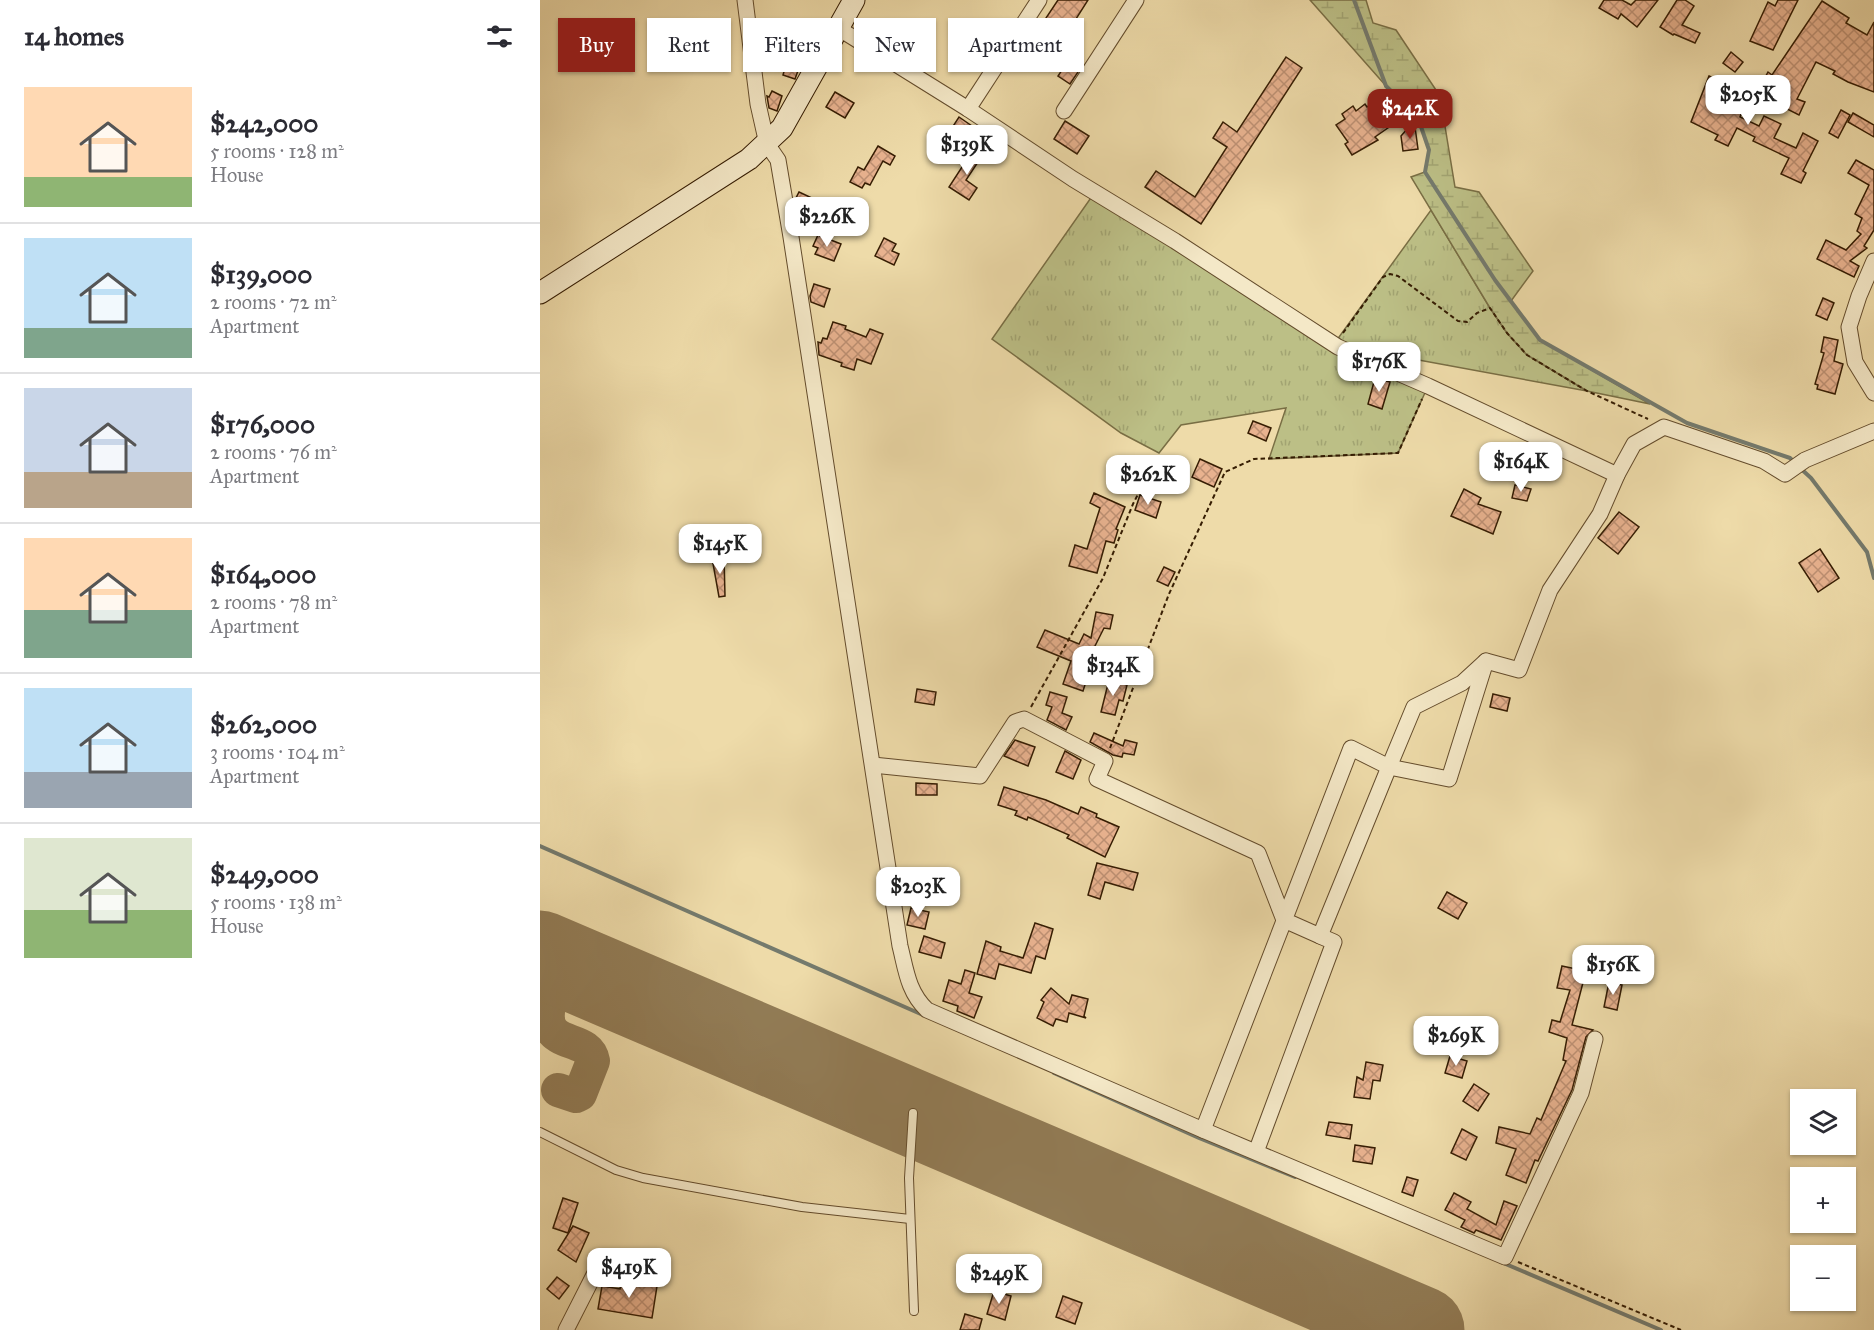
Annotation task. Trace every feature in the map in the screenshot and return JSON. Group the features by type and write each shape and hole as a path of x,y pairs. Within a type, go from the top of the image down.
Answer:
{"main road":[{"path":"842,21 854,0"},
{"path":"540,293 748,159 782,128 813,72"}],"street":[{"path":"745,0 758,104 766,144 778,160 780,171 900,946 909,985 916,1000 927,1010 1203,1130 1505,1257 1581,1093 1595,1039"},
{"path":"968,109 1039,0"},
{"path":"1064,111 1136,0"},
{"path":"842,30 1335,344 1617,475"},
{"path":"1874,261 1859,296 1850,327 1855,362 1874,393"},
{"path":"1486,661 1519,670 1550,590 1600,514 1634,444 1664,427 1764,461 1785,474 1805,460 1874,431"},
{"path":"1203,1130 1352,748 1389,767 1449,779 1486,661"},
{"path":"1320,936 1414,707 1462,683 1486,661"},
{"path":"873,765 980,776 1015,722 1024,719 1105,761 1097,779 1258,854 1284,920 1334,942 1256,1152"},
{"path":"566,1330 595,1273"}],"lane":[{"path":"913,1113 909,1219 914,1311"},
{"path":"540,1132 616,1170 643,1178 802,1207 909,1219"}],"path":[{"path":"1335,344 1383,277 1390,274 1398,276 1458,321 1467,322 1477,313 1490,308 1507,333 1527,355 1587,391 1664,427"},
{"path":"1105,761 1169,594 1225,472 1254,459 1398,453 1428,386"},
{"path":"1024,719 1103,578 1133,504 1159,453"},
{"path":"1505,1257 1681,1330"}],"green space":[{"path":"1310,0 1366,0 1373,23 1396,30 1440,96 1455,187 1479,192 1533,271 1511,301 1540,340 1650,404 1587,391 1527,355 1507,333 1411,177 1425,172 1429,150 1418,118 1386,86"},
{"path":"1095,192 1334,344 1431,210 1507,333 1527,355 1587,391 1337,345 1428,386 1398,453 1269,459 1286,408 1181,425 1159,453 1121,433 992,339"}],"building":[{"path":"1058,0 1088,0 1077,18 1046,18"},
{"path":"1604,0 1622,0 1631,5 1636,0 1658,0 1637,27 1621,14 1618,19 1599,8"},
{"path":"1677,0 1685,0 1694,6 1682,25 1700,33 1695,43 1673,35 1660,27"},
{"path":"1778,0 1798,0 1773,50 1750,41 1768,2 1775,6"},
{"path":"1822,1 1849,18 1846,23 1867,35 1874,22 1874,92 1848,82 1833,74 1835,71 1816,62 1797,99 1805,102 1799,115 1785,108 1790,97 1762,83 1768,72 1772,75"},
{"path":"1731,52 1743,62 1735,72 1723,63"},
{"path":"1286,57 1302,68 1201,224 1145,187 1156,171 1195,197 1227,147 1213,138 1223,122 1237,132"},
{"path":"784,72 798,72 795,79 783,75"},
{"path":"1061,72 1078,72 1070,84 1058,76"},
{"path":"1709,76 1749,95 1740,117 1759,126 1764,116 1781,124 1774,138 1796,148 1803,133 1818,141 1803,171 1806,173 1801,183 1781,174 1789,158 1753,141 1755,137 1737,128 1728,146 1715,140 1718,135 1691,122"},
{"path":"772,91 782,96 777,111 769,108 767,96 769,97"},
{"path":"835,92 854,103 845,118 826,107"},
{"path":"1375,101 1392,125 1375,137 1378,140 1352,155 1345,144 1348,142 1336,125 1345,119 1342,114 1353,106 1356,111 1365,104 1367,107"},
{"path":"1841,110 1850,115 1838,138 1829,133"},
{"path":"1853,113 1874,125 1874,137 1848,122"},
{"path":"959,117 982,133 971,149 948,134"},
{"path":"1065,121 1089,136 1077,154 1054,139"},
{"path":"1415,127 1418,149 1403,151 1401,136 1408,128"},
{"path":"878,146 895,156 890,165 883,161 870,185 865,183 862,188 850,182 858,167 864,170"},
{"path":"975,147 984,153 966,180 977,188 969,200 949,187"},
{"path":"1856,160 1874,170 1874,230 1864,246 1867,248 1850,261 1859,266 1854,277 1817,259 1826,240 1846,250 1861,234 1857,231 1862,218 1855,214 1869,185 1848,173"},
{"path":"799,192 812,198 814,202 809,213 796,207 795,200"},
{"path":"818,235 841,244 834,261 815,254 818,248 813,246"},
{"path":"884,238 896,244 892,251 899,254 894,265 875,256"},
{"path":"814,284 830,289 824,307 811,302 810,296"},
{"path":"1823,298 1834,303 1827,320 1816,315"},
{"path":"833,322 866,337 870,329 883,334 871,364 857,359 854,370 819,355 818,342 821,343 823,338 827,339"},
{"path":"1824,337 1838,340 1834,361 1843,364 1835,394 1817,389 1818,385 1815,384 1824,353 1821,352"},
{"path":"1375,378 1390,382 1382,409 1368,404"},
{"path":"1253,421 1271,428 1266,441 1248,433"},
{"path":"1200,459 1222,469 1214,487 1192,477"},
{"path":"1515,485 1531,489 1527,501 1512,498"},
{"path":"1464,489 1481,498 1478,504 1501,512 1493,534 1451,516"},
{"path":"1094,493 1125,507 1116,529 1118,530 1114,543 1106,541 1097,573 1069,566 1075,545 1087,549 1100,508 1090,503"},
{"path":"1140,495 1161,502 1156,518 1135,510"},
{"path":"1619,512 1639,527 1618,554 1598,538"},
{"path":"1820,549 1839,578 1818,592 1799,563"},
{"path":"724,556 725,596 719,597 712,558"},
{"path":"1164,567 1175,572 1168,586 1157,581"},
{"path":"1096,612 1113,615 1110,629 1104,628 1086,664 1091,666 1083,691 1063,684 1071,661 1037,647 1045,630 1079,644 1084,634 1091,638"},
{"path":"1109,680 1127,685 1123,701 1119,700 1115,715 1101,712"},
{"path":"917,689 936,692 934,705 915,702"},
{"path":"1050,692 1067,697 1062,713 1072,717 1066,730 1047,720 1052,707 1046,705"},
{"path":"1493,694 1510,698 1507,711 1490,707"},
{"path":"1094,733 1123,746 1125,740 1137,743 1134,755 1123,753 1122,757 1113,755 1090,742"},
{"path":"1015,740 1035,747 1028,766 1004,756"},
{"path":"1065,751 1081,760 1073,779 1056,772"},
{"path":"916,783 937,784 937,795 916,795"},
{"path":"1004,787 1046,800 1078,814 1081,807 1097,814 1096,817 1119,827 1105,857 1067,838 1069,835 1028,817 1027,820 1015,815 1017,811 998,805"},
{"path":"1097,863 1138,873 1133,890 1105,882 1100,899 1088,895"},
{"path":"1447,892 1467,903 1458,919 1438,908"},
{"path":"911,908 929,912 925,929 907,925"},
{"path":"1035,923 1053,929 1045,959 1036,956 1031,973 999,964 995,979 977,974 986,941 1001,947 1000,951 1023,958"},
{"path":"924,936 945,943 941,958 919,952"},
{"path":"1562,966 1586,971 1572,1025 1593,1030 1586,1037 1572,1090 1538,1161 1535,1160 1526,1183 1506,1175 1516,1149 1496,1143 1499,1127 1530,1134 1537,1118 1541,1120 1566,1061 1563,1060 1567,1038 1549,1032 1552,1020 1560,1022 1570,990 1557,988"},
{"path":"965,970 975,973 969,993 982,997 974,1018 957,1011 958,1006 943,1001 949,980 961,984"},
{"path":"1609,982 1622,985 1617,1010 1604,1007"},
{"path":"1051,988 1069,1004 1072,995 1088,999 1084,1016 1086,1018 1069,1013 1067,1022 1056,1019 1053,1026 1037,1018 1044,1002 1041,1000"},
{"path":"1450,1056 1467,1061 1462,1078 1445,1073"},
{"path":"1366,1062 1383,1065 1380,1081 1373,1080 1370,1099 1354,1097 1357,1077 1363,1080"},
{"path":"1474,1084 1489,1094 1478,1111 1463,1101"},
{"path":"1329,1122 1352,1125 1350,1139 1326,1135"},
{"path":"1462,1129 1477,1137 1466,1160 1451,1153"},
{"path":"1355,1145 1375,1148 1372,1164 1353,1161"},
{"path":"1407,1177 1418,1180 1413,1196 1402,1192"},
{"path":"1454,1193 1471,1202 1467,1209 1496,1225 1504,1201 1517,1206 1501,1240 1461,1227 1465,1220 1445,1210"},
{"path":"563,1198 578,1203 568,1233 553,1228"},
{"path":"573,1226 589,1233 576,1262 558,1250"},
{"path":"557,1277 569,1286 559,1299 547,1289"},
{"path":"622,1280 657,1286 652,1318 598,1309 602,1286 620,1289"},
{"path":"994,1291 1011,1296 1005,1320 987,1314"},
{"path":"1063,1296 1082,1303 1075,1324 1056,1317"},
{"path":"965,1314 982,1319 979,1330 960,1330"}],"waterway":[{"path":"1354,0 1386,86 1418,118 1429,150 1425,172 1495,280 1540,340 1687,423 1790,458 1794,462"},
{"path":"1799,467 1811,478 1867,552 1874,578"},
{"path":"540,846 923,1015"},
{"path":"1054,1073 1199,1138 1295,1177"},
{"path":"1501,1262 1661,1330"}],"taxiway":[{"path":"549,958 555,977 555,992"},
{"path":"558,1090 576,1096 580,1094 593,1061 589,1052 583,1047 558,1036 551,1030 548,1020 549,1005 565,984 590,975"}],"runway":[{"path":"540,954 1421,1330"}]}
